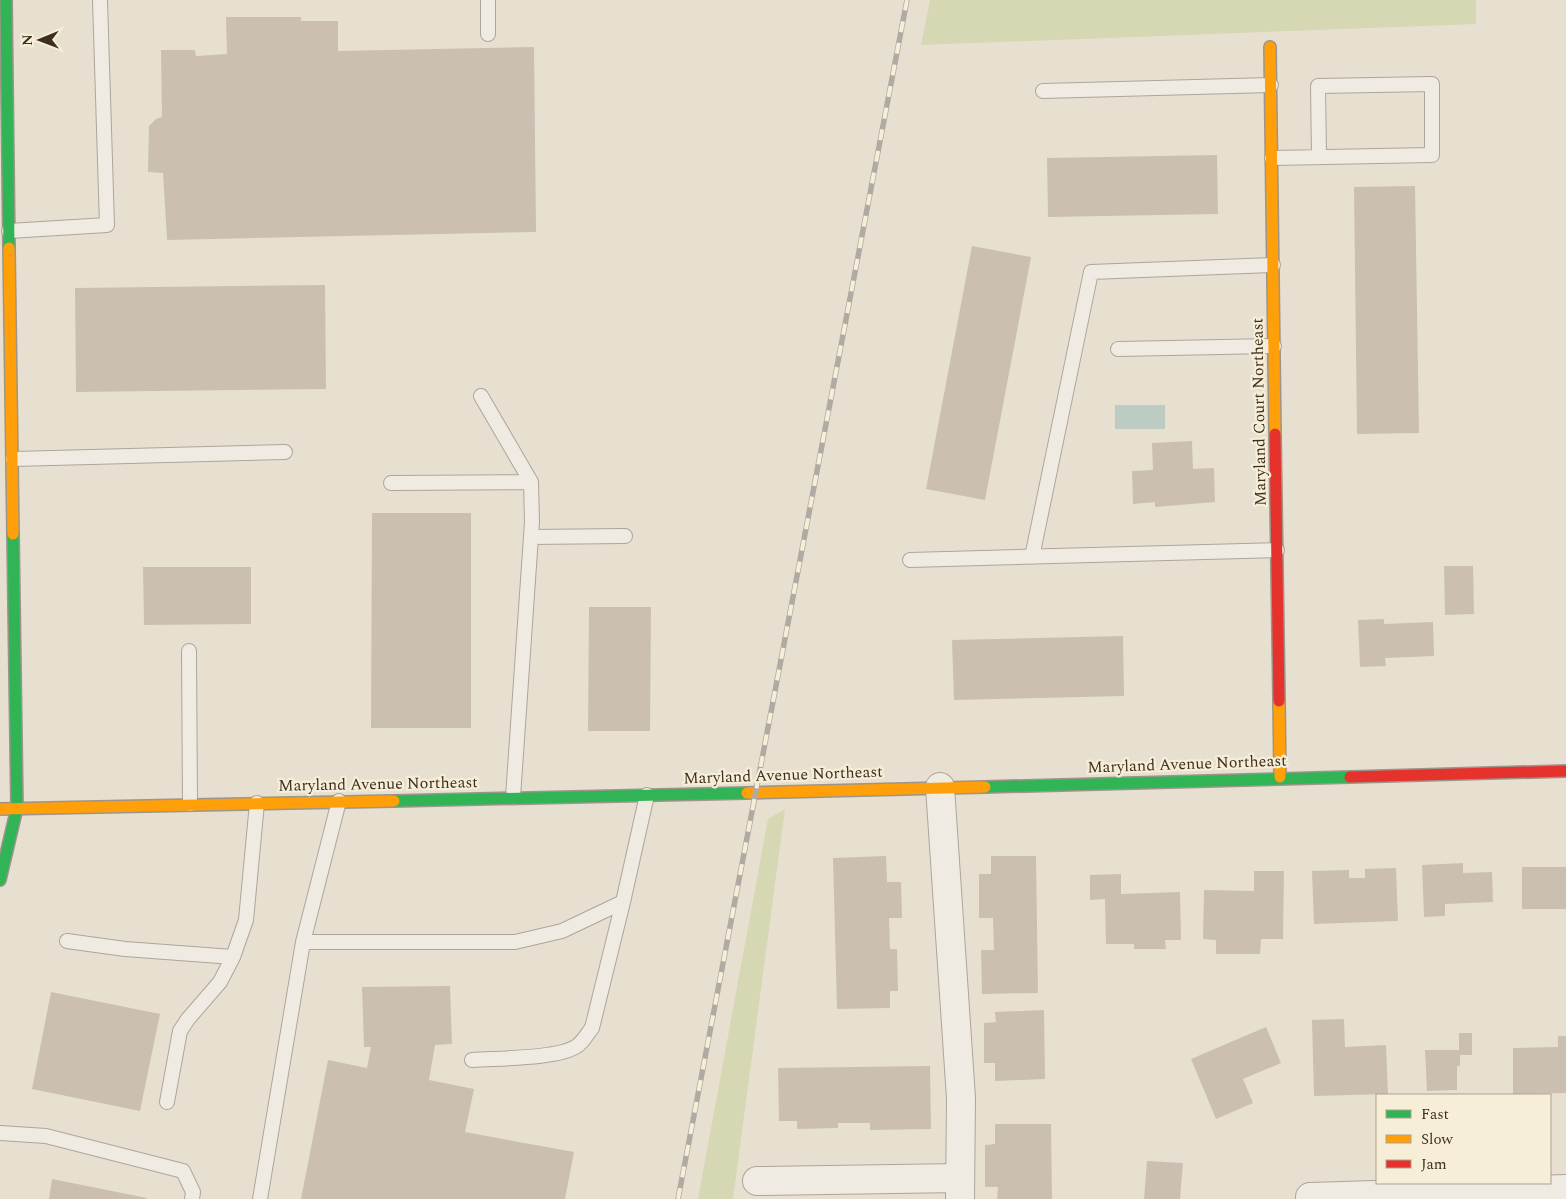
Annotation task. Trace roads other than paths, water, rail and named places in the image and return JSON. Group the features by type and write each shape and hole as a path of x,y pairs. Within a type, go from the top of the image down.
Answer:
{"street":[{"path":"0,880 17,808 6,0"},
{"name":"Maryland Court Northeast","path":"1270,47 1280,777"},
{"name":"Maryland Avenue Northeast","path":"0,809 647,795 1566,771"},
{"path":"757,1181 960,1188 961,1098 940,787"},
{"path":"1310,1197 1566,1189"}],"lane":[{"path":"9,231 107,225 100,0"},
{"path":"488,0 488,34"},
{"path":"1272,158 1432,155 1432,84 1318,86 1319,156"},
{"path":"1043,91 1271,85"},
{"path":"1032,557 1091,272 1273,265"},
{"path":"1118,349 1274,346"},
{"path":"481,396 531,482 531,537 513,797"},
{"path":"13,459 285,452"},
{"path":"391,483 531,482"},
{"path":"531,537 625,536"},
{"path":"910,560 1277,550"},
{"path":"0,640 15,640"},
{"path":"189,651 190,804"},
{"path":"472,1060 555,1054 576,1047 584,1040 592,1028 647,795"},
{"path":"260,1199 303,942 339,801"},
{"path":"167,1102 180,1031 188,1018 220,982 233,957 246,920 257,803"},
{"path":"303,942 515,942 562,931 623,902"},
{"path":"67,942 125,949 233,957"},
{"path":"0,1133 46,1136 183,1171 193,1192 192,1199"}],"railway":[{"path":"678,1199 907,0"}]}
